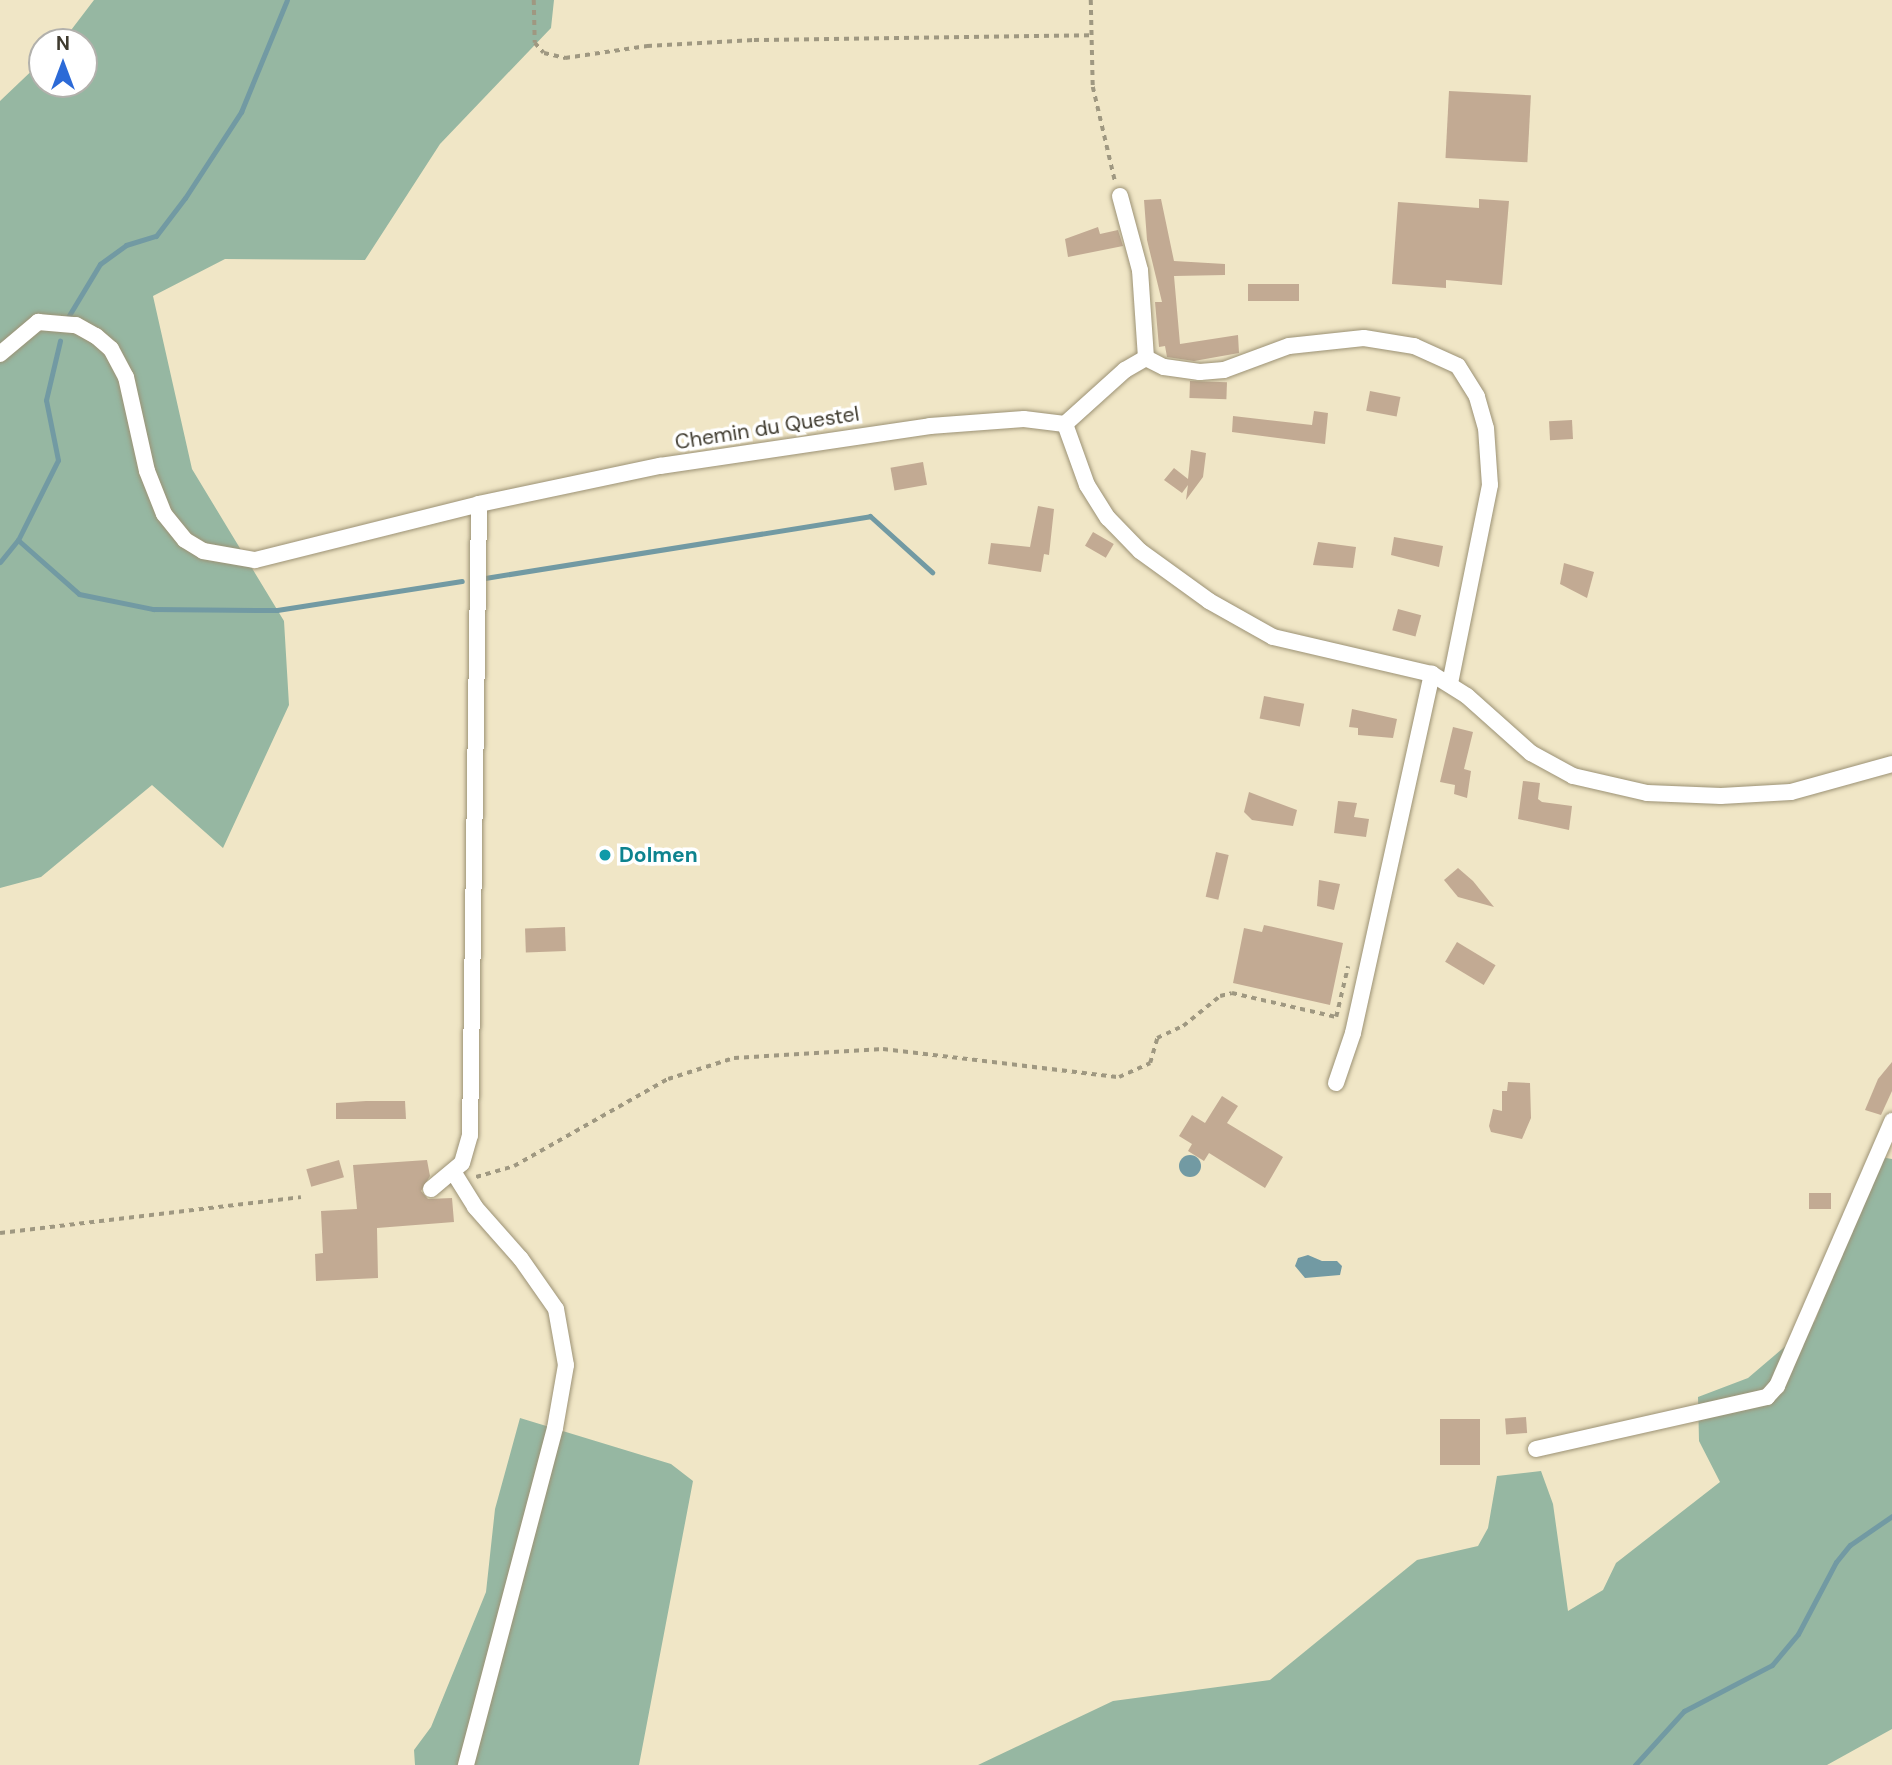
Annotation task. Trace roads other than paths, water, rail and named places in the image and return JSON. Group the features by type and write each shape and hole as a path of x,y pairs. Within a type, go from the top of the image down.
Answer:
{"street":[{"path":"1120,195 1140,270 1146,358"},
{"name":"Chemin du Questel","path":"0,354 38,322 76,325 111,349 126,377 155,496 185,540 203,551 235,560 276,558 479,505 660,466 840,436 1024,419 1065,424"},
{"path":"1146,358 1164,367 1200,372 1224,369 1289,346 1364,338 1414,346 1458,366 1477,397 1486,428 1490,485 1450,684"},
{"path":"1146,358 1125,369 1065,424 1087,485 1108,518 1140,551 1209,601 1273,637 1432,674 1450,684 1553,767 1602,785 1647,793 1791,792 1892,765"},
{"path":"431,1189 457,1177 470,1135 479,505"},
{"path":"1336,1083 1353,1034 1432,674"},
{"path":"1536,1449 1767,1397 1777,1386 1892,1121"},
{"path":"457,1177 475,1207 522,1259 556,1310 566,1365 555,1428 466,1765"}],"water":[{"path":"1190,1155 1198,1158 1201,1166 1198,1174 1190,1177 1182,1174 1179,1166 1182,1158"},
{"path":"1308,1255 1322,1261 1337,1261 1342,1266 1340,1275 1305,1278 1295,1266 1298,1258"}],"waterway":[{"path":"65,322 100,264 126,245 156,236 185,198 241,112 287,0"},
{"path":"0,562 18,540 58,460 46,400 60,341"},
{"path":"485,578 870,516 932,572"},
{"path":"18,540 79,594 153,609 277,610 462,581"},
{"path":"1635,1765 1684,1711 1772,1665 1798,1634 1836,1562 1850,1545 1892,1516"}],"place":[{"name":"Dolmen","path":"605,855"}]}
